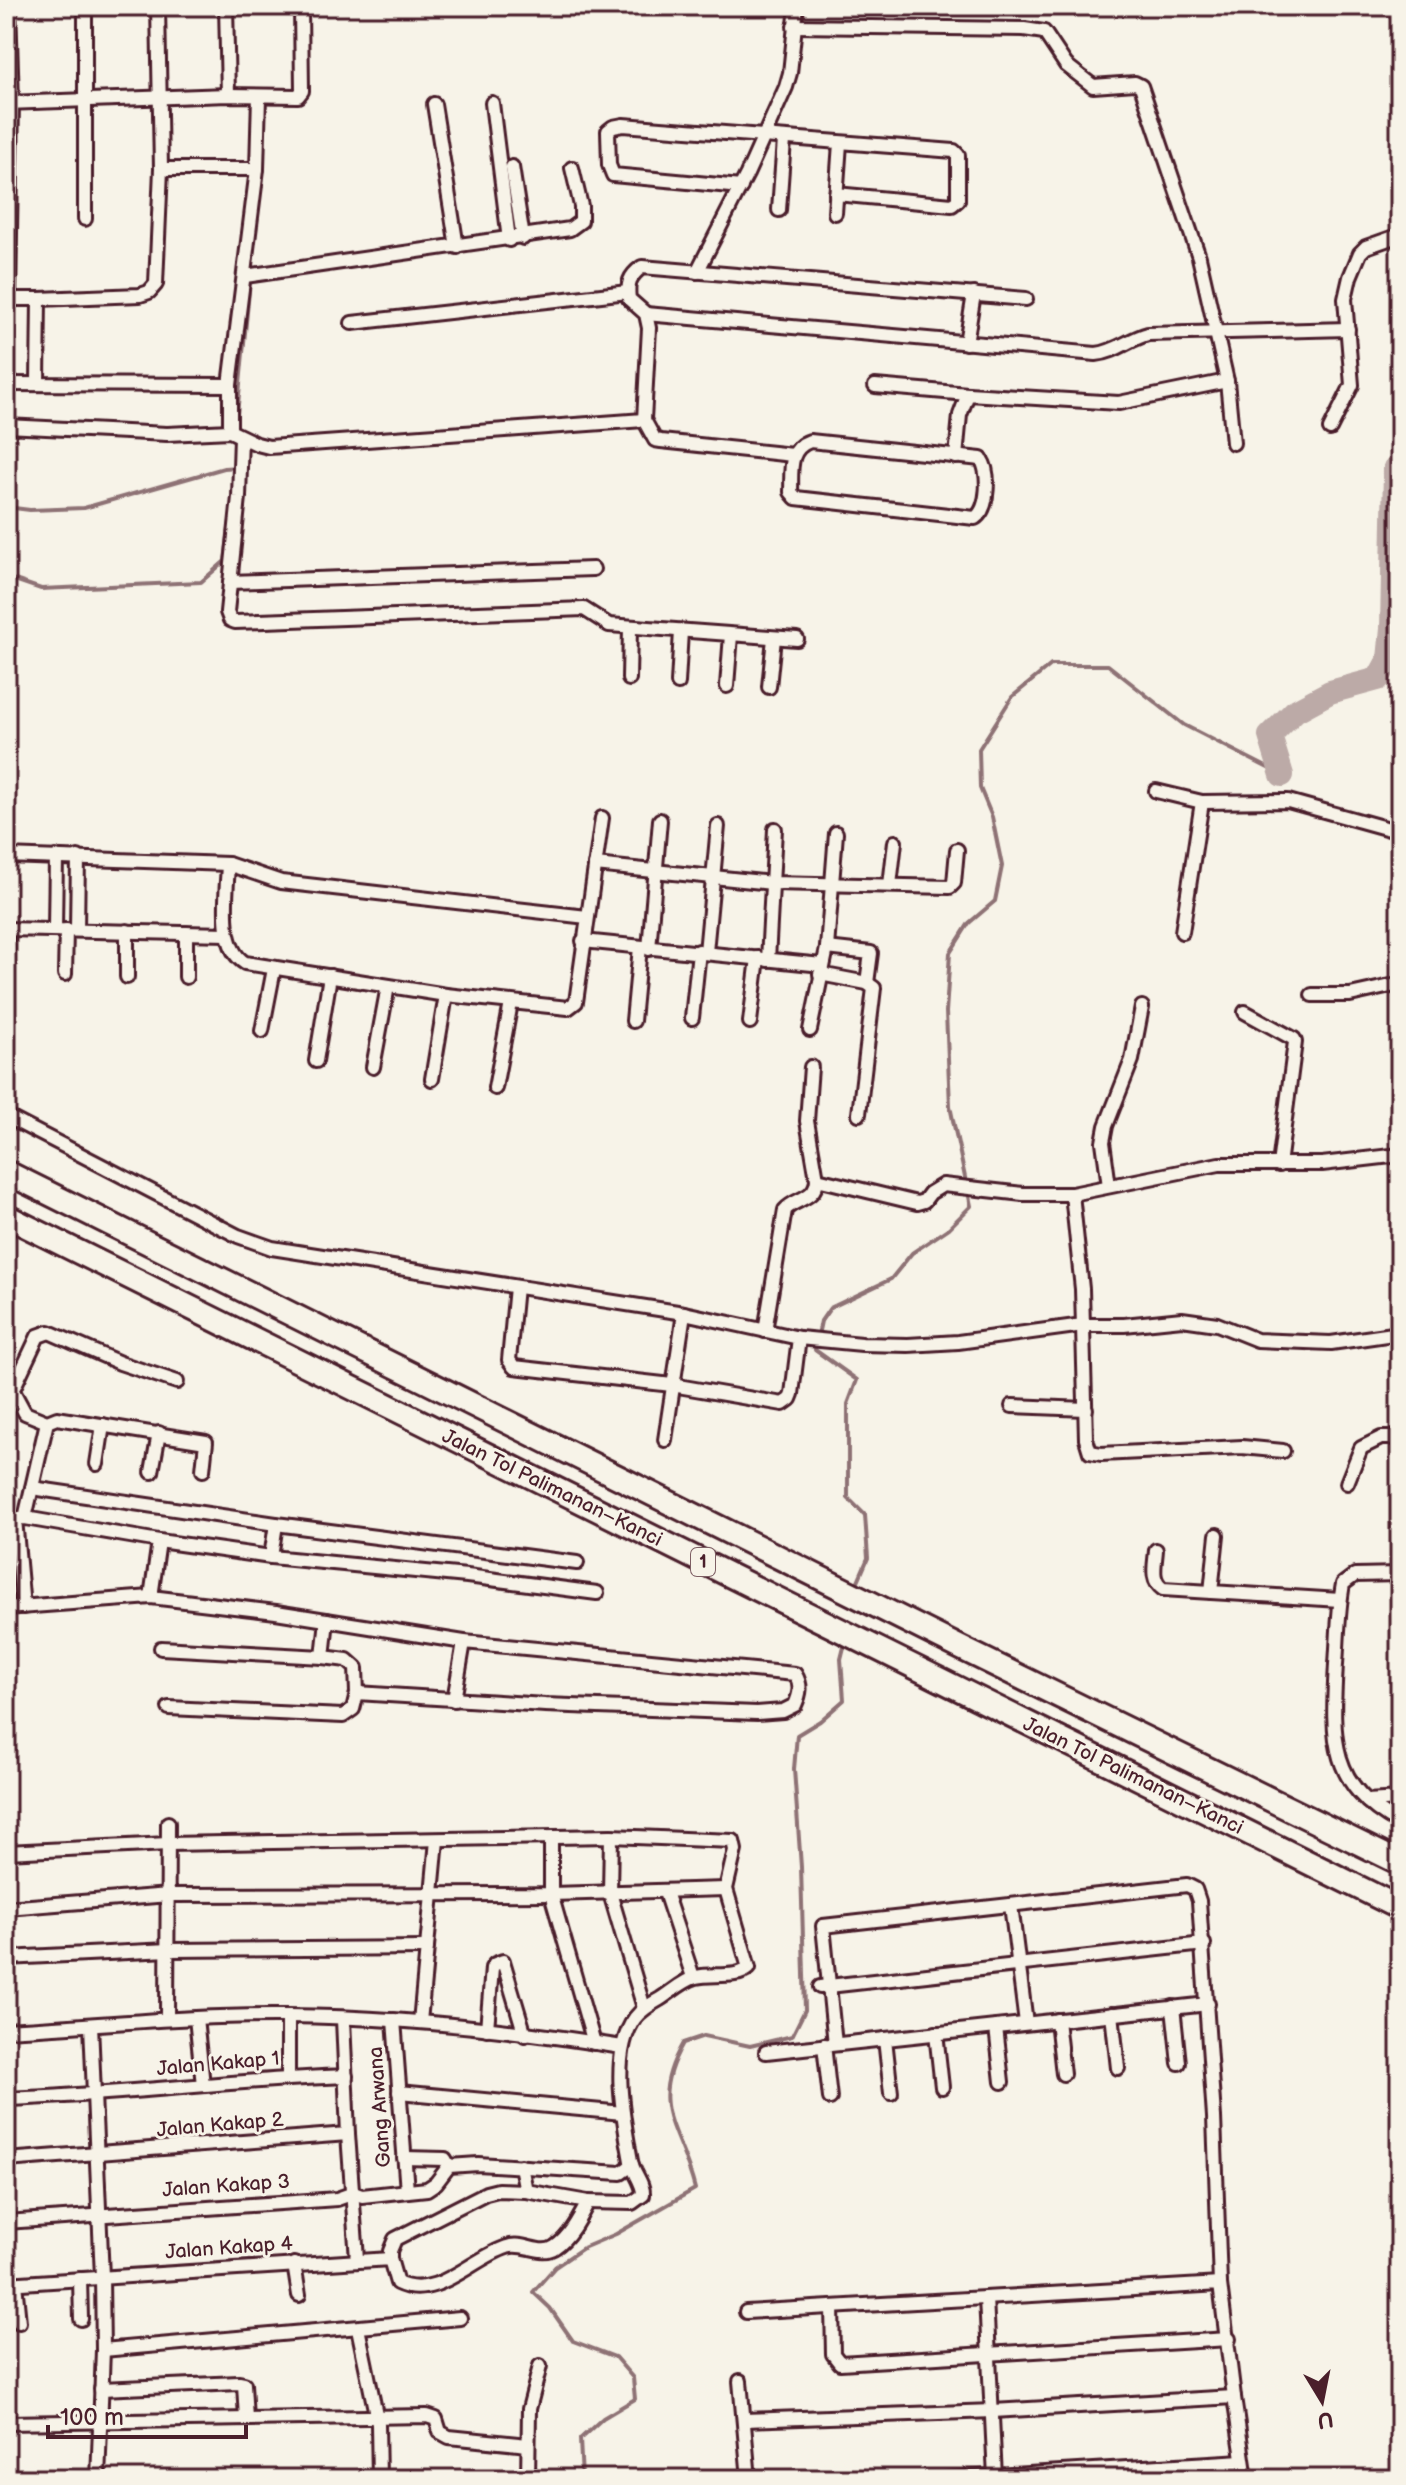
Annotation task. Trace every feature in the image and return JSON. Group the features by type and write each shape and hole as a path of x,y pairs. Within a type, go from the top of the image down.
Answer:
{"highway":[{"name":"Jalan Tol Palimanan–Kanci","path":"6,1172 1400,1863"},
{"name":"Jalan Tol Palimanan–Kanci","path":"6,1216 1400,1908"}],"street":[{"path":"9,6 7,299 149,292 156,284 161,169 158,6"},
{"path":"85,6 85,219"},
{"path":"226,6 228,95"},
{"path":"9,103 228,95 293,97 302,91 301,6"},
{"path":"697,272 741,187 790,73 797,6"},
{"path":"794,26 1024,29 1044,32 1066,65 1093,86 1135,83 1141,86 1190,228 1227,381 1233,443"},
{"path":"259,96 257,169 230,385 239,497 227,616 235,622 584,609 609,625 630,628 797,639"},
{"path":"492,103 509,240"},
{"path":"434,104 457,247"},
{"path":"741,187 613,175 609,165 608,131 623,125 954,151 958,157 958,200 952,205 836,194"},
{"path":"779,210 784,140"},
{"path":"835,213 840,143"},
{"path":"512,167 523,238"},
{"path":"245,276 570,229 581,221 581,206 572,168"},
{"path":"161,169 257,169"},
{"path":"1330,429 1352,385 1345,299 1350,277 1360,253 1373,244 1400,235"},
{"path":"1026,299 642,267 633,273 628,283 629,299 646,314 1096,354 1112,352 1148,334 1348,329"},
{"path":"352,323 628,292"},
{"path":"966,343 974,294"},
{"path":"38,383 39,299"},
{"path":"646,314 649,328 644,420 651,435 661,441 793,455"},
{"path":"875,386 1119,403 1227,381"},
{"path":"6,384 230,385"},
{"path":"956,457 960,415 968,394"},
{"path":"6,426 235,434 269,447 644,420"},
{"path":"821,441 981,459 985,464 985,505 981,515 975,518 796,498 791,492 793,455 803,444 821,441"},
{"path":"230,582 593,569"},
{"path":"629,679 630,628"},
{"path":"678,683 681,631"},
{"path":"727,686 731,635"},
{"path":"769,687 774,638"},
{"path":"1156,791 1202,802 1288,801 1400,832"},
{"path":"1182,932 1202,802"},
{"path":"228,864 227,934 239,959 274,969 561,1009 572,1007 576,1002 602,818"},
{"path":"633,1021 657,872 660,820"},
{"path":"692,1018 714,878 718,826"},
{"path":"750,1022 763,959 775,829"},
{"path":"810,1030 827,948 836,833"},
{"path":"890,885 895,842"},
{"path":"595,865 772,883 950,887 954,883 957,850"},
{"path":"6,856 228,864 281,882 587,917"},
{"path":"56,857 66,930"},
{"path":"65,974 66,930 78,857"},
{"path":"7,973 6,929 227,934"},
{"path":"127,931 127,977"},
{"path":"186,933 186,977"},
{"path":"583,941 763,959 867,983 875,992 859,1114"},
{"path":"827,948 871,953 867,983"},
{"path":"262,1031 274,969"},
{"path":"316,1061 330,976"},
{"path":"1312,995 1350,995 1400,984"},
{"path":"373,1067 388,986"},
{"path":"432,1079 446,995"},
{"path":"495,1088 511,1003"},
{"path":"1109,1186 1103,1142 1106,1126 1132,1060 1142,1007"},
{"path":"1245,1012 1295,1042 1279,1165"},
{"path":"765,1331 785,1210 789,1205 804,1200 816,1187 807,1121 811,1067"},
{"path":"6,1116 238,1236 272,1248 684,1313 802,1338 908,1345 958,1342 1083,1325 1124,1325 1182,1319 1217,1324 1257,1340 1331,1343 1400,1333"},
{"path":"817,1179 917,1203 943,1185 1023,1194 1072,1194 1219,1164 1322,1164 1400,1155"},
{"path":"1072,1194 1083,1325 1086,1439 1090,1452 1242,1447 1283,1451"},
{"path":"516,1287 511,1365 672,1385 783,1404 792,1394 802,1338"},
{"path":"665,1440 684,1313"},
{"path":"177,1382 120,1363 49,1332 38,1336 9,1394 25,1413 47,1422 57,1418 206,1442 203,1470"},
{"path":"1012,1406 1086,1409"},
{"path":"23,1607 15,1519 32,1488 47,1422"},
{"path":"97,1464 103,1425"},
{"path":"152,1472 159,1433"},
{"path":"1347,1483 1361,1448 1381,1438 1400,1438"},
{"path":"32,1488 577,1563"},
{"path":"15,1519 271,1557 597,1593"},
{"path":"271,1557 276,1524"},
{"path":"1211,1592 1217,1535"},
{"path":"151,1597 159,1541"},
{"path":"1156,1550 1154,1576 1157,1585 1163,1589 1340,1600"},
{"path":"515,1582 518,1555"},
{"path":"1400,1574 1349,1577 1343,1584 1333,1718 1334,1742 1347,1774 1367,1801 1380,1813 1400,1824"},
{"path":"6,1608 151,1597 464,1642 795,1674 800,1682 795,1705 783,1711 757,1713 357,1693"},
{"path":"323,1657 327,1620"},
{"path":"454,1700 464,1642"},
{"path":"161,1648 323,1657 352,1663 356,1668 357,1693 353,1709 343,1716 169,1708"},
{"path":"1367,1801 1400,1799"},
{"path":"167,2018 168,1823"},
{"path":"6,1852 168,1844 611,1836 733,1841 735,1850 726,1889 749,1968 742,1972 693,1977 644,2008 628,2030 622,2047 623,2113 632,2165 643,2195 632,2203 588,2202 526,2191 486,2193 395,2239 390,2259 397,2283 428,2286 508,2246 522,2244 543,2251 551,2250 565,2238 588,2202"},
{"path":"611,1836 610,1893 644,2008"},
{"path":"551,1839 551,1894 594,2043"},
{"path":"420,2022 437,1840"},
{"path":"830,2098 823,1926 1187,1885 1195,1889 1204,1944 1208,2004 1220,2284 1246,2479"},
{"path":"6,1908 169,1895 551,1894 726,1889"},
{"path":"665,1892 693,1977"},
{"path":"1011,1905 1026,2023"},
{"path":"824,1987 1204,1944"},
{"path":"6,1958 169,1950 427,1948"},
{"path":"487,2029 492,1968 503,1961 525,2035"},
{"path":"766,2052 1208,2004"},
{"path":"1173,2007 1179,2063"},
{"path":"1112,2014 1118,2068"},
{"path":"6,2030 167,2018 288,2016 420,2022 622,2047"},
{"path":"288,2016 288,2078"},
{"path":"196,2018 203,2085"},
{"path":"343,2019 357,2259"},
{"name":"Gang Arwana","path":"394,2020 407,2191"},
{"path":"1057,2020 1063,2074"},
{"path":"91,2025 102,2277 103,2350 98,2479"},
{"path":"996,2027 1002,2082"},
{"path":"936,2033 942,2087"},
{"path":"885,2039 891,2093"},
{"name":"Jalan Kakap 1","path":"6,2099 93,2096 288,2078 346,2076"},
{"path":"399,2092 623,2113"},
{"name":"Jalan Kakap 2","path":"6,2160 348,2134"},
{"path":"404,2158 445,2159 449,2166 521,2166 621,2173 632,2165"},
{"name":"Jalan Kakap 3","path":"6,2222 337,2199 354,2193 362,2196 407,2191 433,2186 449,2166"},
{"path":"521,2166 526,2191"},
{"name":"Jalan Kakap 4","path":"10,2283 390,2259"},
{"path":"294,2264 299,2295"},
{"path":"80,2279 81,2319"},
{"path":"10,2283 19,2322"},
{"path":"746,2312 1220,2284"},
{"path":"986,2298 995,2477"},
{"path":"832,2307 833,2354 840,2363 1229,2339"},
{"path":"103,2350 460,2318"},
{"path":"358,2328 376,2416 379,2479"},
{"path":"528,2479 529,2409 540,2366"},
{"path":"740,2381 749,2479"},
{"path":"101,2389 244,2384 246,2419"},
{"path":"744,2420 993,2411 1234,2397"},
{"path":"6,2423 431,2416 436,2419 440,2432 449,2437 528,2445"},
{"path":"947,2479 1243,2461"}],"waterway":[{"path":"252,262 253,246"},
{"path":"236,425 250,281"},
{"path":"1282,775 1270,736 1295,711 1330,692 1378,679 1389,659 1395,468 1400,465"},
{"path":"6,507 30,510 84,508 224,468 238,467"},
{"path":"6,577 41,589 201,582 225,561 234,489"},
{"path":"858,1581 868,1558 865,1515 848,1498 848,1404 857,1380 815,1350 821,1321 830,1308 891,1279 912,1253 949,1228 971,1206 950,1106 946,1012 950,953 969,923 995,901 1002,866 992,817 980,788 979,749 1012,697 1051,665 1108,665 1184,725 1282,775"},
{"path":"582,2479 580,2439 603,2418 635,2399 633,2378 615,2357 573,2341 550,2308 533,2292 555,2267 583,2248 616,2234 695,2189 667,2102 672,2065 683,2043 704,2036 750,2046 792,2036 805,2010 801,1867 794,1769 797,1735 820,1721 844,1700 841,1659 844,1647"}]}
